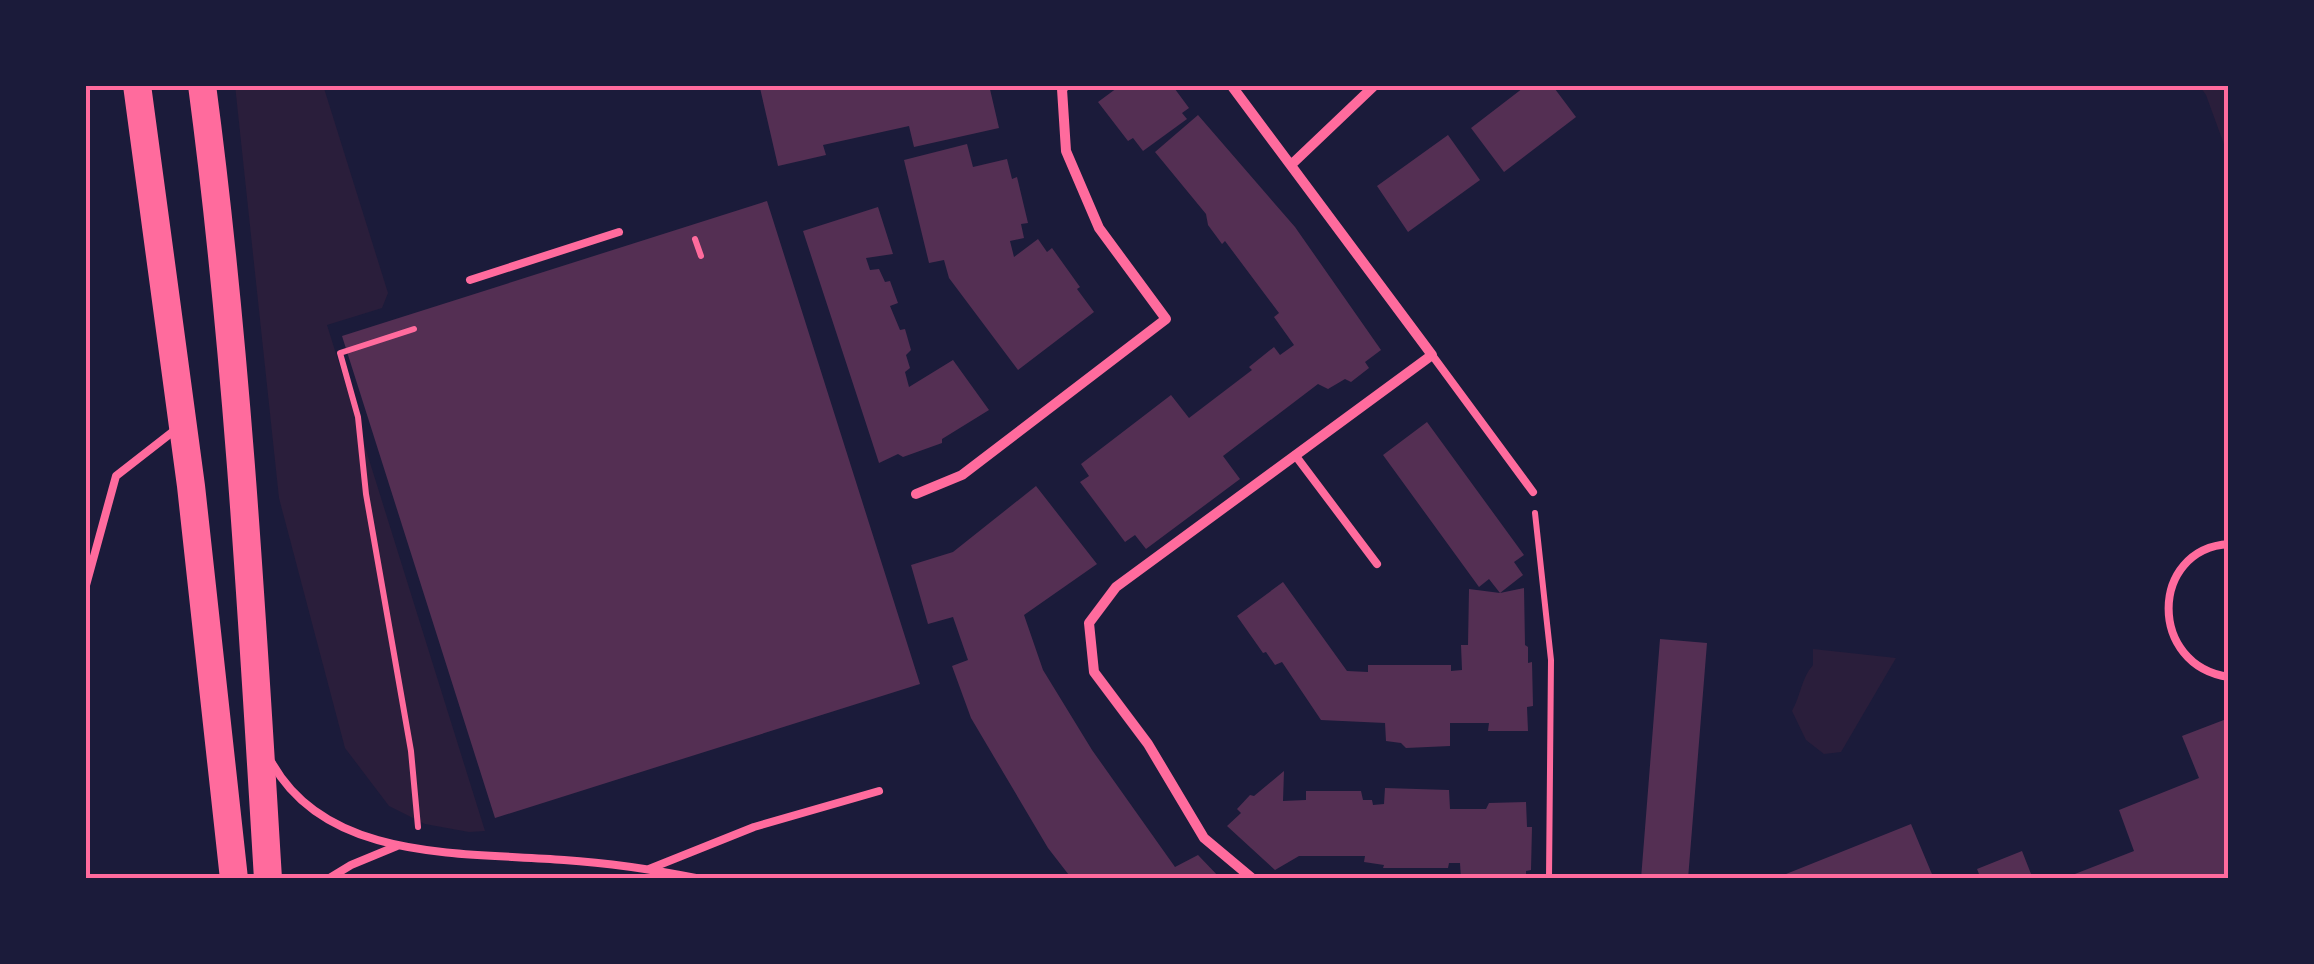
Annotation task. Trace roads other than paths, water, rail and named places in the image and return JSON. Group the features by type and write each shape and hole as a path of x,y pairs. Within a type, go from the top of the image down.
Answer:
{"highway":[{"path":"136,85 183,424 234,879"},
{"path":"202,85 227,291 268,879"}],"street":[{"path":"916,494 962,475 1166,319 1100,228 1066,150 1062,89 1066,85"},
{"path":"1232,85 1432,355 1116,588 1089,623 1094,672 1148,744 1204,838 1253,879"},
{"path":"1292,164 1375,85"}],"lane":[{"path":"470,280 619,232"},
{"path":"1432,355 1533,492"},
{"path":"85,589 116,476 183,424"},
{"path":"1295,454 1377,564"},
{"path":"2229,544 2198,554 2182,569 2171,589 2168,612 2171,633 2182,652 2197,667 2229,677"},
{"path":"260,741 284,782 310,808 348,829 397,846 649,869 701,879"},
{"path":"649,869 754,828 879,791"},
{"path":"328,879 397,846"}]}
